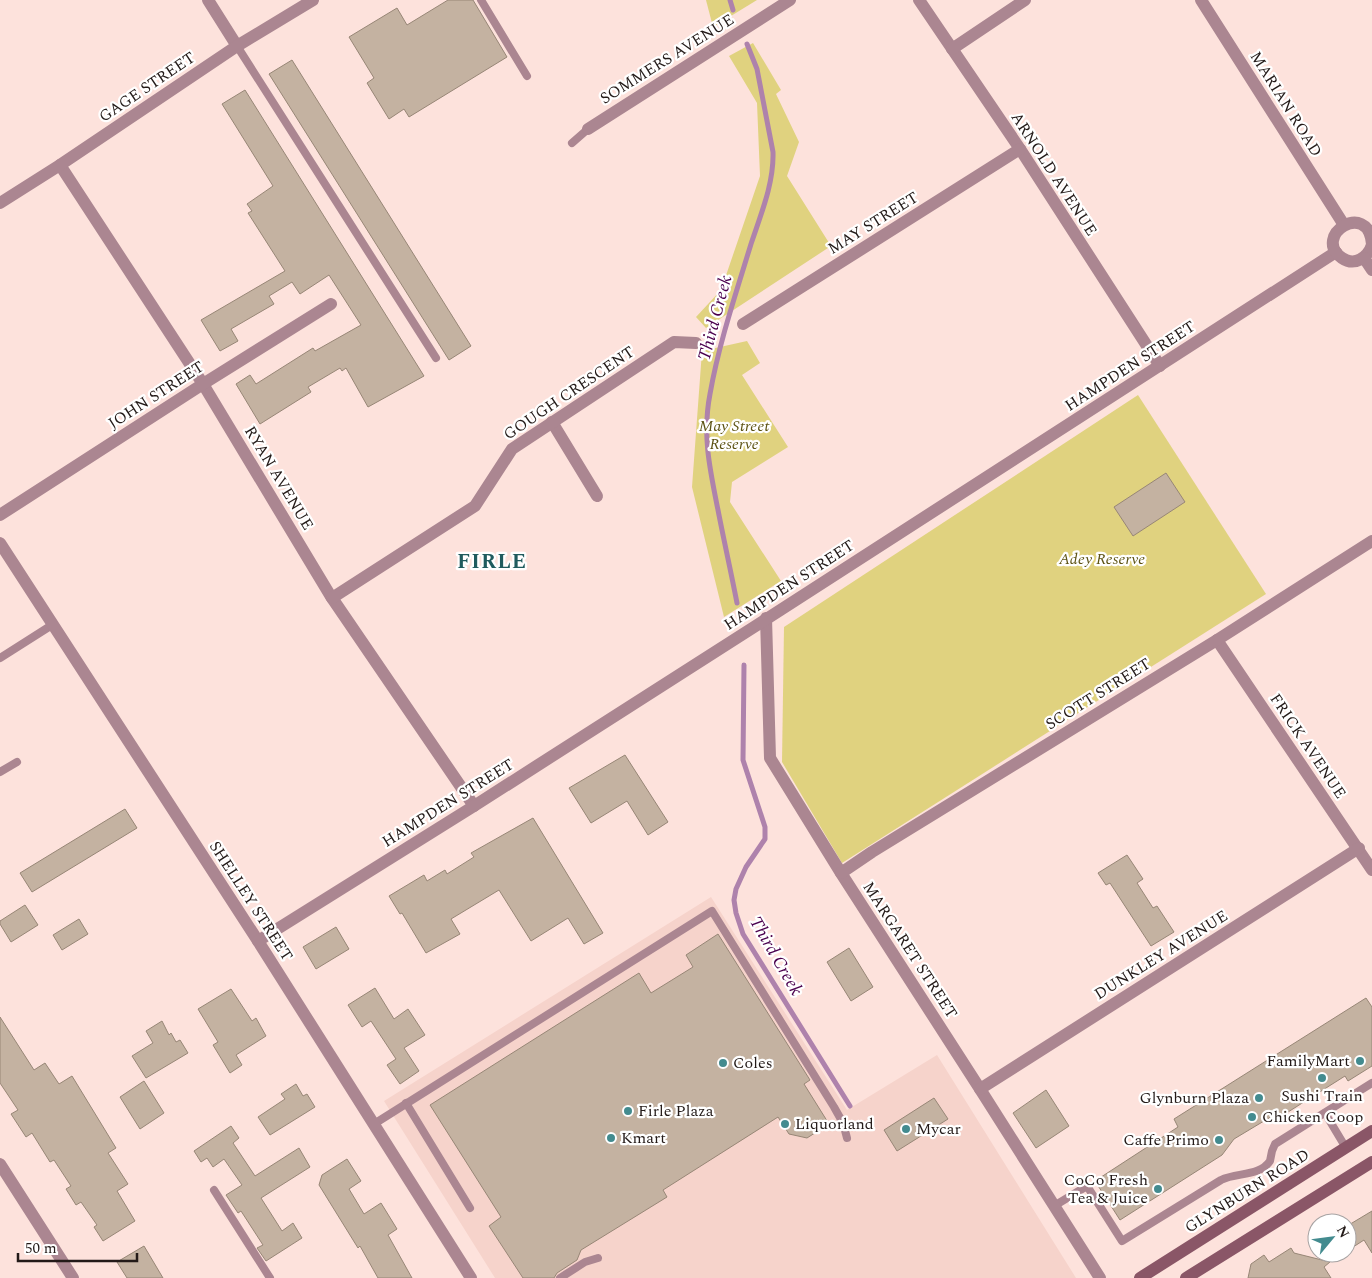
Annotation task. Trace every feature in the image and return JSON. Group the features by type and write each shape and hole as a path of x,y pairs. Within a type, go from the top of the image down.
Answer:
{"main road":[{"name":"GLYNBURN ROAD","path":"1140,1278 1372,1131"},
{"path":"1186,1278 1371,1163"}],"street":[{"path":"208,0 237,46"},
{"name":"GAGE STREET","path":"0,203 237,46 313,0"},
{"name":"SOMMERS AVENUE","path":"588,129 790,0"},
{"name":"ARNOLD AVENUE","path":"920,0 1020,149 1160,366"},
{"path":"952,49 1025,0"},
{"name":"MARIAN ROAD","path":"1201,0 1344,225"},
{"name":"MAY STREET","path":"743,324 1020,149"},
{"name":"RYAN AVENUE","path":"60,165 203,384 332,598 474,806"},
{"path":"1357,223 1366,228 1371,236 1372,244 1369,253 1364,258 1357,261 1347,261 1336,252 1334,236 1338,228 1344,225 1357,223"},
{"name":"HAMPDEN STREET","path":"258,941 474,806 1336,252"},
{"path":"1364,258 1372,270"},
{"name":"JOHN STREET","path":"0,515 331,304"},
{"name":"GOUGH CRESCENT","path":"332,598 475,506 512,449 674,342 696,342"},
{"path":"552,422 597,496"},
{"name":"SCOTT STREET","path":"841,873 1217,640 1372,541"},
{"name":"SHELLEY STREET","path":"0,543 258,941 472,1278"},
{"name":"MARGARET STREET","path":"766,618 770,758 841,873 1100,1278"},
{"name":"FRICK AVENUE","path":"1217,640 1359,848 1372,870"},
{"name":"DUNKLEY AVENUE","path":"980,1088 1359,848"},
{"path":"0,1164 73,1278"}],"lane":[{"path":"481,0 527,76"},
{"path":"237,46 436,358"},
{"path":"572,143 588,129"},
{"path":"0,658 52,625"},
{"path":"0,772 17,762"},
{"path":"374,1124 712,911 834,1107 847,1138"},
{"path":"1054,1206 1087,1186 1122,1242 1221,1180 1232,1176 1254,1173 1262,1168 1270,1161 1275,1144 1372,1083"},
{"path":"406,1103 470,1208"},
{"path":"1324,1113 1346,1148"},
{"path":"214,1190 270,1278"},
{"path":"560,1278 585,1262 598,1258"}],"shaded area":[{"name":"Firle Plaza","path":"711,897 847,1110 937,1055 1076,1278 495,1278 384,1101"}],"green space":[{"path":"706,0 757,0 713,27"},
{"path":"753,43 781,90 776,94 799,142 787,176 831,246 706,328 696,317 721,290 760,176 757,103 729,56"},
{"name":"May Street Reserve","path":"747,341 760,363 742,375 788,447 732,482 730,502 781,581 724,617 692,487 702,351"},
{"name":"Adey Reserve","path":"1138,395 1266,594 842,863 782,762 784,627"}],"building":[{"path":"448,0 473,0 507,57 409,117 404,109 389,119 367,83 374,78 349,37 397,8 407,25"},
{"path":"292,60 471,346 449,360 269,74"},
{"path":"245,90 424,376 368,407 346,368 342,371 340,368 308,387 311,392 260,424 236,384 250,375 256,384 313,348 315,351 361,325 329,275 300,294 292,282 269,296 274,304 231,329 238,341 220,351 201,320 285,271 248,213 252,211 247,204 273,186 222,104"},
{"path":"1166,473 1185,502 1133,536 1114,507"},
{"path":"625,755 668,822 648,835 627,801 591,823 569,788"},
{"path":"125,809 137,828 32,892 20,873"},
{"path":"533,818 603,933 584,944 568,918 531,941 499,890 451,919 460,934 426,953 402,913 400,914 389,896 424,875 427,881 445,870 447,874 474,857 471,853"},
{"path":"1127,855 1143,879 1137,883 1153,908 1157,906 1174,932 1151,946 1110,883 1106,885 1098,873"},
{"path":"25,905 38,925 11,942 0,921"},
{"path":"79,919 88,934 62,950 53,935"},
{"path":"336,927 349,949 316,969 303,947"},
{"name":"Firle Plaza","path":"718,934 810,1080 804,1084 829,1124 807,1138 789,1134 778,1117 663,1190 667,1197 581,1250 577,1260 557,1273 554,1278 523,1278 489,1226 501,1217 430,1105 639,973 651,993 693,967 686,955"},
{"path":"849,948 873,987 851,1001 827,962"},
{"path":"375,988 394,1019 408,1009 425,1035 404,1048 419,1071 400,1084 387,1065 396,1059 371,1021 362,1027 348,1005"},
{"path":"231,989 252,1021 256,1018 266,1036 236,1055 242,1065 230,1073 213,1045 218,1042 198,1009"},
{"name":"Glynburn Plaza","path":"1366,998 1372,1007 1372,1066 1348,1081 1345,1076 1277,1119 1274,1115 1234,1139 1222,1155 1120,1220 1095,1181 1178,1127 1174,1119"},
{"path":"0,1017 34,1070 45,1063 59,1084 72,1076 116,1148 108,1153 128,1184 117,1191 135,1221 103,1241 94,1227 97,1225 81,1202 76,1205 66,1189 71,1186 54,1160 50,1162 32,1133 26,1137 11,1114 18,1110 0,1083"},
{"path":"162,1021 169,1035 171,1033 176,1042 180,1040 188,1053 146,1078 132,1056 153,1043 146,1031"},
{"path":"144,1081 164,1113 140,1129 120,1097"},
{"path":"296,1084 303,1096 307,1094 315,1107 270,1135 258,1117 285,1099 281,1094"},
{"path":"1046,1090 1069,1126 1036,1148 1013,1113"},
{"path":"934,1098 948,1119 897,1151 884,1130"},
{"path":"231,1126 239,1138 233,1143 255,1176 299,1148 310,1167 261,1198 282,1231 293,1223 302,1238 266,1261 257,1248 263,1245 241,1211 238,1213 226,1195 242,1185 224,1159 213,1167 207,1158 201,1162 194,1151"},
{"path":"347,1159 361,1181 349,1189 364,1214 381,1203 397,1229 388,1235 412,1278 378,1278 360,1246 358,1248 319,1185 322,1175"},
{"path":"1372,1211 1372,1253 1364,1240 1357,1245 1357,1220"},
{"path":"144,1246 163,1278 127,1278 117,1262"},
{"path":"1291,1248 1294,1253 1307,1256 1307,1263 1329,1263 1324,1267 1331,1278 1248,1278 1251,1264 1264,1255 1269,1262"}],"waterway":[{"name":"Third Creek","path":"730,0 733,10"},
{"name":"Third Creek","path":"737,603 710,467 707,424 710,394 718,356 766,198 773,164 773,152 757,69 747,44"},
{"name":"Third Creek","path":"744,665 743,760 765,827 765,839 746,867 736,889 734,900 736,913 743,934 850,1106"}],"place":[{"name":"FamilyMart","path":"1360,1061"},
{"name":"Coles","path":"723,1063"},
{"name":"Sushi Train","path":"1322,1078"},
{"name":"Glynburn Plaza","path":"1259,1098"},
{"name":"Firle Plaza","path":"628,1111"},
{"name":"Chicken Coop","path":"1252,1117"},
{"name":"Liquorland","path":"785,1124"},
{"name":"Mycar","path":"906,1129"},
{"name":"Kmart","path":"611,1138"},
{"name":"Caffe Primo","path":"1219,1140"},
{"name":"CoCo Fresh Tea & Juice","path":"1158,1189"}],"district":[{"name":"FIRLE","path":"492,562"}]}
